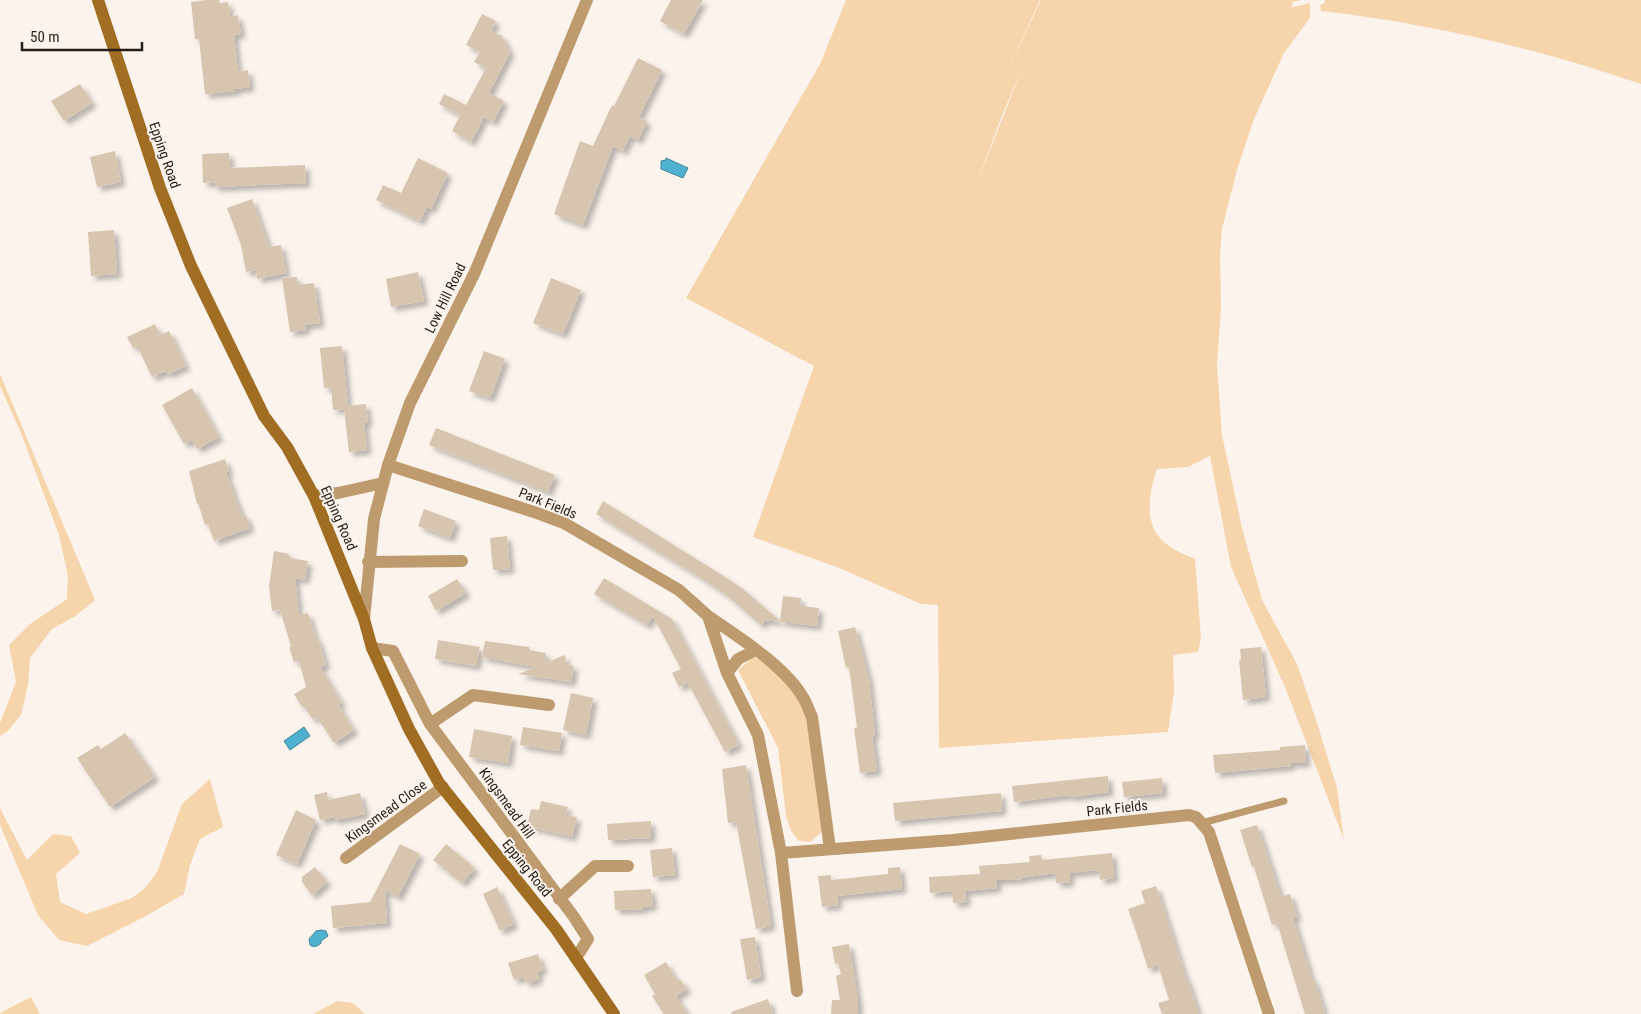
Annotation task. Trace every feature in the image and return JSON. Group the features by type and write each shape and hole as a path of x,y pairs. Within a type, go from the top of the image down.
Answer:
{"main road":[{"name":"Epping Road","path":"98,0 160,188 191,266 264,416 287,447 314,496 364,619 372,648 409,728 442,787 556,930 614,1014"}],"street":[{"name":"Low Hill Road","path":"364,619 368,562 374,519 388,465 410,403 475,272 587,0"},
{"name":"Park Fields","path":"388,465 537,512 564,523 679,590 708,616 756,650 792,682 804,699 812,716 830,849"},
{"path":"314,496 383,483"},
{"path":"368,562 462,561"},
{"name":"Park Fields","path":"708,616 727,673 758,735 781,854 798,991"},
{"name":"Kingsmead Hill","path":"372,648 393,651 430,724 588,938 576,958"},
{"path":"727,673 738,659 756,650"},
{"path":"430,724 473,695 549,706"},
{"name":"Kingsmead Close","path":"346,858 442,787"},
{"name":"Park Fields","path":"781,854 954,840 1189,815 1196,817 1202,823"},
{"path":"1202,823 1209,832 1269,1014"},
{"path":"558,899 596,866 628,866"}],"lane":[{"path":"1202,823 1284,801"}],"shaded area":[{"path":"846,0 1040,0 1001,84 1041,0 1301,0 1293,2 1291,10 1293,7 1310,3 1310,18 1284,53 1254,119 1237,170 1222,229 1220,255 1221,308 1217,365 1222,435 1242,528 1262,600 1297,664 1317,723 1337,788 1344,840 1285,687 1231,567 1210,456 1188,467 1157,469 1152,486 1150,513 1154,529 1162,541 1195,559 1201,638 1198,652 1173,655 1174,692 1168,732 939,748 938,605 921,604 837,567 753,537 814,366 686,298 820,64","holes":["1023,66 975,188 1001,118"]},
{"path":"1325,0 1641,0 1641,84 1603,71 1483,39 1443,30 1321,11 1320,5 1325,3"},
{"path":"0,374 95,600 74,617 52,629 30,658 28,685 21,715 7,732 0,736 0,723 16,682 9,645 30,624 67,599 68,576 59,535 21,433 0,386"},
{"path":"753,657 774,665 804,699 822,832 810,842 799,841 791,831 786,816 778,748 738,670"},
{"path":"210,779 223,827 200,839 190,865 184,894 87,946 59,940 38,915 0,825 0,808 27,860 53,834 71,836 80,853 56,874 60,902 86,914 132,898 146,887 157,872 182,804"},
{"path":"31,997 40,1014 0,1014 0,1013"},
{"path":"337,1001 353,1003 365,1014 313,1014"}],"water":[{"path":"666,158 688,168 683,178 661,169 661,161 666,160"},
{"path":"304,727 310,736 290,750 284,741"},
{"path":"316,931 326,931 328,936 317,946 310,945 309,939"}],"building":[{"path":"219,0 220,3 228,2 230,17 238,15 241,34 234,35 238,72 248,70 250,87 235,89 235,91 205,94 199,39 195,39 191,2"},
{"path":"671,0 703,0 684,34 660,21"},
{"path":"482,14 496,21 491,31 502,36 510,52 489,93 504,101 493,122 484,117 471,142 452,131 460,115 439,104 444,94 466,105 486,68 474,62 480,52 466,45"},
{"path":"638,58 662,70 639,117 647,121 638,140 630,136 623,151 613,146 583,225 554,214 580,141 593,146 612,105 614,106"},
{"path":"80,84 92,103 64,121 51,101"},
{"path":"115,151 121,182 97,187 90,157"},
{"path":"229,153 230,168 305,165 306,183 214,187 214,182 203,183 202,154"},
{"path":"418,158 448,173 431,209 427,207 420,221 376,200 383,185 401,193"},
{"path":"252,199 269,247 281,245 286,273 257,279 256,270 246,272 241,245 227,208"},
{"path":"114,230 117,274 91,276 88,232"},
{"path":"418,272 424,301 391,307 386,279"},
{"path":"297,277 298,285 314,283 320,323 305,325 306,330 290,332 282,278"},
{"path":"551,278 581,290 563,334 533,323"},
{"path":"155,324 160,335 169,331 186,366 168,374 166,371 152,377 137,346 133,348 127,337"},
{"path":"342,346 348,406 366,404 368,422 364,423 367,450 349,452 344,409 333,410 331,387 324,388 320,348"},
{"path":"484,351 505,359 490,398 469,391"},
{"path":"192,388 219,437 197,449 192,440 184,444 162,405"},
{"path":"436,428 555,475 548,492 429,445"},
{"path":"225,459 229,471 226,472 234,495 242,516 246,515 250,528 214,541 208,524 205,525 197,504 189,471"},
{"path":"603,501 743,589 780,621 783,596 801,598 800,606 819,608 817,626 765,620 761,625 724,593 596,514"},
{"path":"424,509 456,521 450,538 418,526"},
{"path":"507,536 510,569 493,570 490,538"},
{"path":"274,551 289,554 290,558 308,561 305,580 295,578 299,615 308,613 326,665 320,667 342,703 338,705 354,730 334,743 317,717 313,720 294,694 306,687 299,661 294,662 280,610 272,611 269,586"},
{"path":"604,578 672,619 739,745 725,752 688,683 679,687 672,673 681,669 653,616 647,625 594,594"},
{"path":"457,579 466,593 436,611 428,596"},
{"path":"855,627 869,680 875,735 872,736 877,771 860,773 854,728 857,727 849,667 846,668 838,631"},
{"path":"438,640 480,647 476,666 435,659"},
{"path":"485,641 529,647 529,650 546,653 545,663 565,655 566,664 574,666 571,682 518,674 536,667 482,657"},
{"path":"1261,647 1266,697 1243,700 1239,660 1241,659 1240,649"},
{"path":"571,693 593,698 586,735 563,730"},
{"path":"523,727 562,733 559,751 520,745"},
{"path":"474,729 512,736 508,763 469,757"},
{"path":"125,733 155,777 110,807 77,758 98,745 101,749"},
{"path":"1305,745 1306,763 1290,763 1291,766 1215,773 1213,755 1280,750 1280,747"},
{"path":"746,765 771,926 756,929 736,822 728,823 722,769"},
{"path":"1108,776 1109,792 1014,802 1012,786"},
{"path":"1162,778 1163,793 1124,797 1122,782"},
{"path":"327,792 328,800 360,793 365,814 334,820 334,817 320,820 314,795"},
{"path":"1001,793 1002,811 895,821 893,803"},
{"path":"541,801 568,807 566,815 577,817 572,837 527,826 531,809 539,810"},
{"path":"296,810 316,820 297,864 276,855"},
{"path":"651,821 651,838 608,840 607,824"},
{"path":"1257,825 1281,897 1290,894 1297,917 1293,918 1312,980 1314,979 1325,1014 1305,1014 1277,923 1272,925 1240,830"},
{"path":"400,844 420,854 398,897 385,890 387,923 333,928 331,906 370,902"},
{"path":"446,844 475,868 462,883 433,860"},
{"path":"672,848 675,875 653,877 650,850"},
{"path":"1112,853 1114,878 1100,880 1099,870 1069,873 1070,882 1056,883 1055,873 1022,879 997,880 997,888 965,891 966,902 953,903 952,891 930,893 929,877 980,874 979,866 1030,862 1029,856 1041,855 1042,860"},
{"path":"315,867 327,882 312,895 302,882 302,877"},
{"path":"900,867 902,889 837,896 838,905 822,907 818,876 831,875 831,880 888,874 888,868"},
{"path":"1156,886 1199,1014 1162,1014 1158,1003 1169,1000 1158,965 1148,969 1128,909 1145,903 1141,891"},
{"path":"497,887 514,924 500,931 483,894"},
{"path":"651,889 653,906 643,907 643,909 615,910 614,891"},
{"path":"755,937 761,977 747,980 740,939"},
{"path":"849,944 858,1001 858,1014 831,1014 832,1000 840,1000 836,976 841,974 838,963 835,964 832,947"},
{"path":"538,954 543,970 537,972 539,979 526,983 524,977 514,980 508,963"},
{"path":"666,962 677,981 680,979 687,989 676,996 688,1014 664,1014 652,996 655,994 644,975"},
{"path":"768,999 773,1014 732,1014 731,1012"}]}
